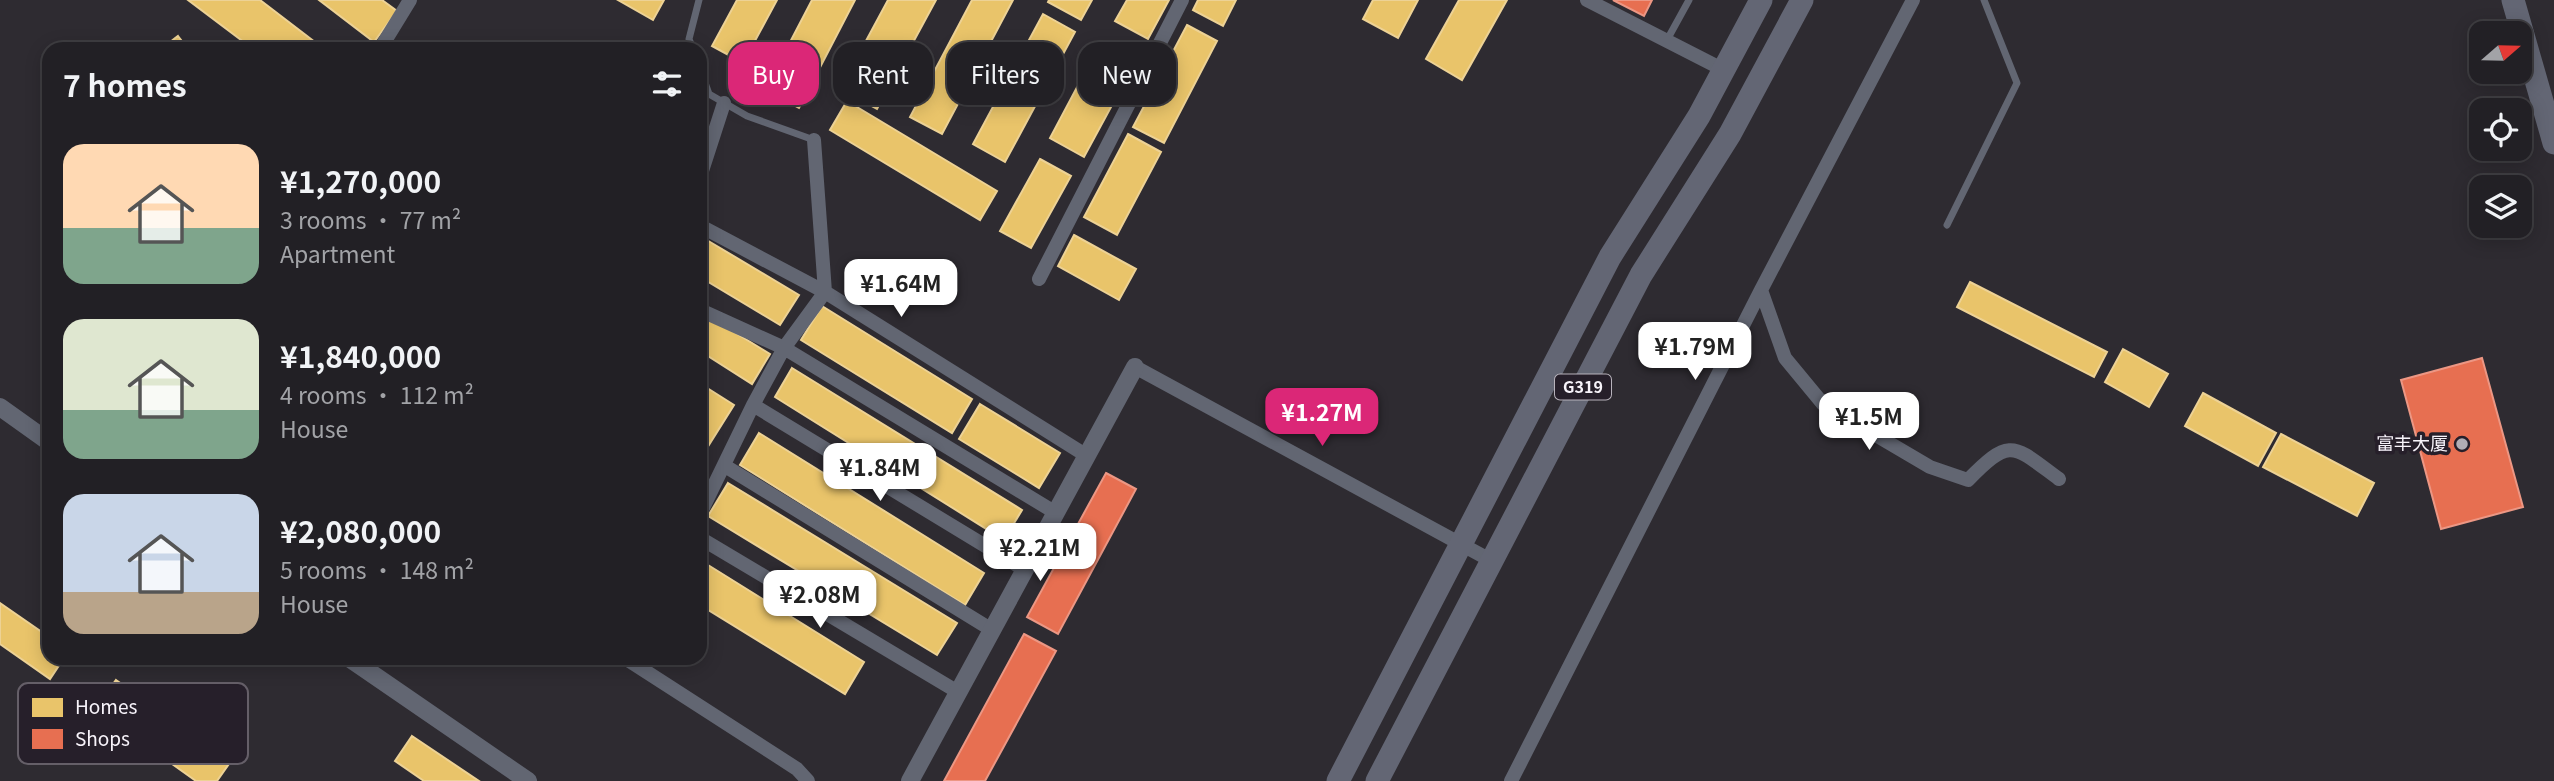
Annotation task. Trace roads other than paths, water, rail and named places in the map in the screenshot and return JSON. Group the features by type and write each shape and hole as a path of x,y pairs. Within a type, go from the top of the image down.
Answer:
{"main road":[{"name":"G319","path":"1338,781 1610,257 1699,117 1762,0"},
{"name":"G319","path":"1377,781 1641,275 1730,134 1802,0"},
{"path":"2513,0 2554,143"}],"street":[{"path":"384,42 410,0"},
{"path":"1039,279 1182,0"},
{"path":"1587,0 1724,70"},
{"path":"1511,781 1761,290 1913,0"},
{"path":"707,155 724,103"},
{"path":"707,501 784,348 825,292 814,140"},
{"path":"707,230 825,292 1087,456"},
{"path":"1761,290 1784,358 1823,404 1930,467 1968,480 1989,458 2007,449 2023,452 2059,479"},
{"path":"707,313 784,348 1056,513"},
{"path":"911,781 1135,367 1492,561"},
{"path":"753,405 1025,570"},
{"path":"0,407 42,437"},
{"path":"725,466 992,631"},
{"path":"707,542 958,692"},
{"path":"359,665 528,781"},
{"path":"636,665 797,769 808,781"}],"lane":[{"path":"690,42 699,0"},
{"path":"1667,40 1689,0"},
{"path":"1947,225 2017,83 1984,0"},
{"path":"707,88 709,94 747,116 814,140"}],"place":[{"name":"富丰大厦","path":"2462,444"}]}
